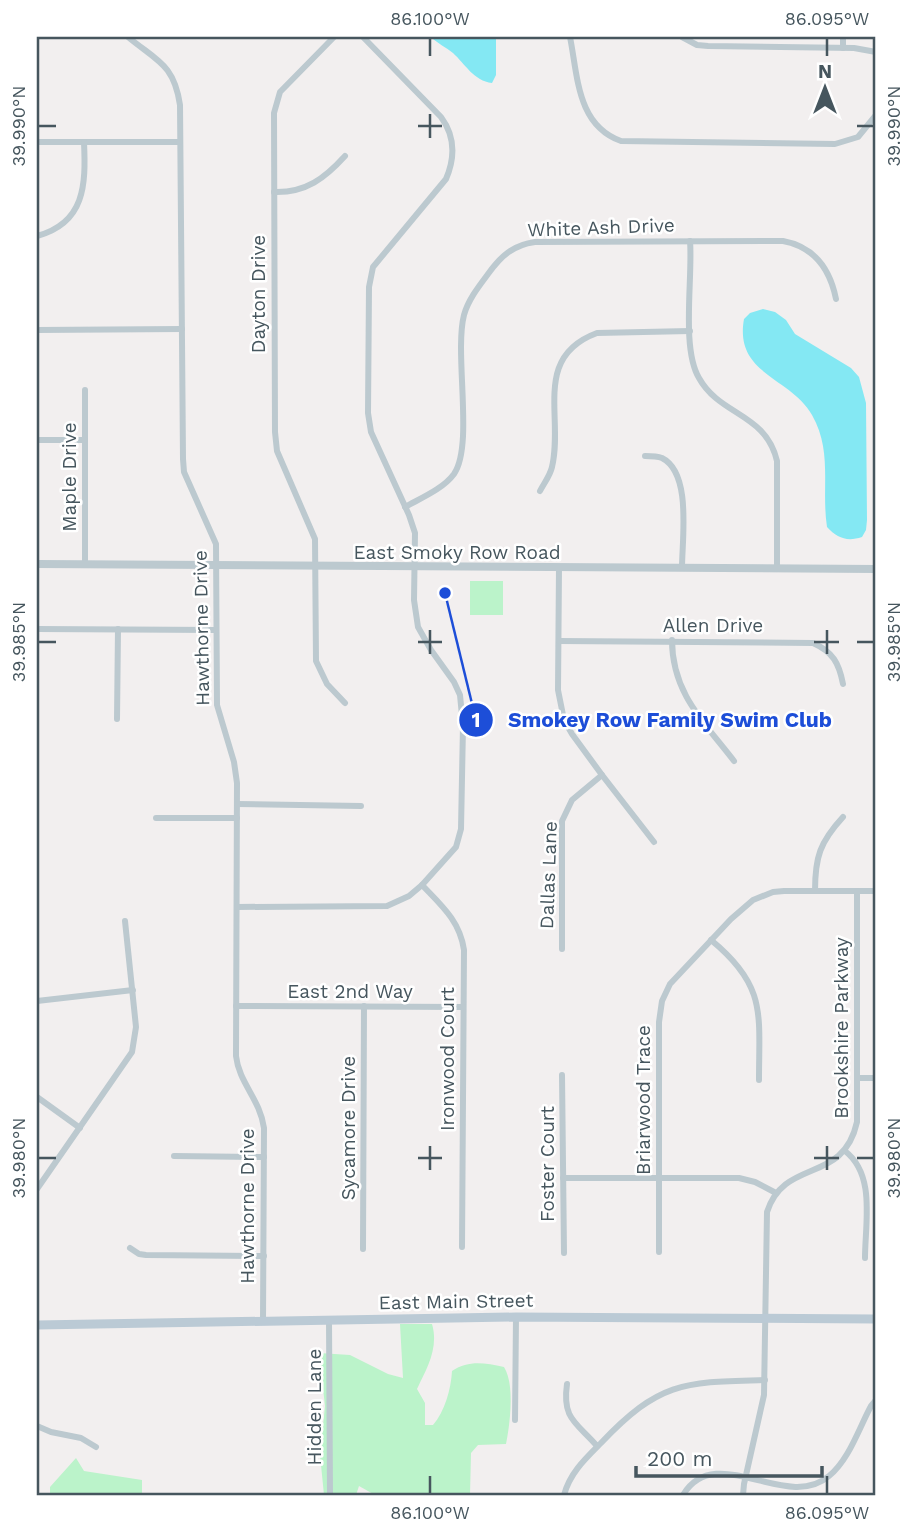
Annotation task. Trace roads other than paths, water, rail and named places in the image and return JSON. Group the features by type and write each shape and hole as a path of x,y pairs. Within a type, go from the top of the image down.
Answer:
{"main road":[{"name":"East Main Street","path":"37,1325 516,1317 876,1319"}],"street":[{"name":"Hawthorne Drive","path":"128,37 162,64 176,82 180,105 184,472 214,539 217,705 237,773 237,1067 262,1112 263,1321"},
{"name":"Dayton Drive","path":"334,37 290,80 276,102 273,128 277,451 314,534 316,661 327,684 345,703"},
{"path":"237,907 387,906 409,896 422,885 456,847 461,829 462,705 454,682 415,619 415,533 369,424 369,287 373,267 446,179 453,149 449,131 441,117 363,37"},
{"path":"570,37 589,117 603,133 621,141 835,144 858,136 876,116"},
{"path":"682,37 708,47 862,48 876,52"},
{"path":"843,37 843,48"},
{"path":"37,142 180,142"},
{"path":"37,236 56,230 81,200 84,183 84,142"},
{"path":"274,192 299,190 311,185 328,175 345,156"},
{"path":"690,240 692,360 705,389 755,423 775,451 777,568"},
{"name":"White Ash Drive","path":"405,508 444,484 453,475 458,464 462,445 465,312 469,302 502,256 515,247 535,242 775,240 793,243 822,262 830,274 836,299"},
{"path":"37,330 181,329"},
{"path":"540,491 548,477 553,459 555,379 560,363 571,348 597,333 690,331"},
{"name":"Maple Drive","path":"85,390 85,565"},
{"path":"37,440 85,440"},
{"path":"646,456 660,457 666,461 680,482 683,501 682,568"},
{"name":"East Smoky Row Road","path":"37,564 876,569"},
{"path":"559,569 558,690 564,720 654,842"},
{"path":"37,629 216,630"},
{"path":"117,719 118,629"},
{"path":"672,640 674,666 682,690 734,761"},
{"name":"Allen Drive","path":"559,641 813,643 834,656 840,666 843,684"},
{"name":"Dallas Lane","path":"562,948 562,821 572,800 602,775"},
{"path":"237,804 361,806"},
{"path":"815,891 815,867 820,848 843,817"},
{"path":"156,818 237,818"},
{"name":"Ironwood Court","path":"422,885 453,917 464,950 463,1247"},
{"name":"Briarwood Trace","path":"659,1252 660,1010 670,984 744,906 762,895 784,891 876,891"},
{"name":"Brookshire Parkway","path":"845,1151 858,1122 858,891"},
{"path":"37,1189 132,1052 136,1027 125,921"},
{"path":"711,940 742,971 756,996 759,1021 759,1080"},
{"path":"37,1001 133,990"},
{"name":"East 2nd Way","path":"236,1006 463,1007"},
{"name":"Sycamore Drive","path":"363,1249 364,1006"},
{"name":"Foster Court","path":"562,1075 564,1253"},
{"path":"858,1078 876,1078"},
{"path":"37,1097 80,1128"},
{"path":"744,1495 765,1380 766,1221 770,1203 776,1193 790,1180 829,1165 845,1151 859,1165 865,1179 865,1258"},
{"path":"174,1156 264,1157"},
{"path":"563,1178 738,1178 755,1182 776,1193"},
{"path":"130,1248 146,1255 264,1256"},
{"path":"515,1420 516,1317"},
{"name":"Hidden Lane","path":"329,1320 330,1495"},
{"path":"564,1495 573,1474 597,1446 628,1415 647,1401 681,1386 707,1381 765,1380"},
{"path":"567,1384 565,1400 568,1413 597,1446"},
{"path":"683,1495 694,1482 708,1475 724,1473 796,1488 820,1482 840,1464 876,1400"},
{"path":"37,1426 51,1432 81,1438 96,1447"}],"water":[{"path":"431,37 496,37 496,75 492,83 475,76 453,53"},
{"path":"763,309 775,312 786,320 795,334 851,368 859,377 866,403 867,520 862,537 843,538 827,527 824,456 812,415 803,402 766,374 747,352 743,338 744,319 750,313"}],"place":[{"name":"Smokey Row Family Swim Club","path":"445,593"}]}
